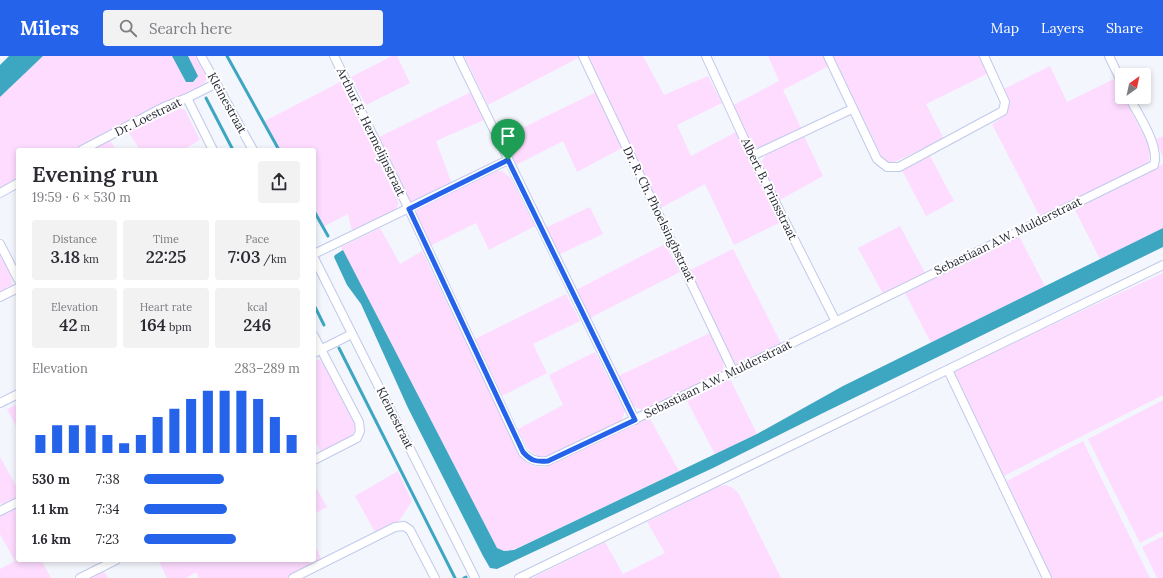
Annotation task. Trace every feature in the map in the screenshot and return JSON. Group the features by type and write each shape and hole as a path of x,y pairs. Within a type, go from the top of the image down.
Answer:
{"street":[{"name":"Kleinestraat","path":"201,56 215,84 252,148"},
{"name":"Arthur E. Hermelijnstraat","path":"334,56 409,209"},
{"path":"458,56 635,420"},
{"name":"Dr. R. Ch. Phoelsinghstraat","path":"583,56 734,372"},
{"name":"Albert B. Prinsstraat","path":"706,56 752,156 835,320"},
{"path":"828,56 877,159 887,167 899,167 1003,111 1005,102 984,56"},
{"path":"1109,56 1115,68"},
{"name":"Dr. Loestraat","path":"86,148 164,107 187,98 215,84"},
{"path":"187,98 212,148"},
{"name":"Sebastiaan A.W. Mulderstraat","path":"409,209 523,452 529,459 538,462 548,461 734,372 835,320 1154,165 1156,158 1153,145 1132,104"},
{"path":"752,156 852,109"},
{"path":"316,253 508,160"},
{"path":"0,192 16,184"},
{"path":"0,244 16,275"},
{"name":"Kleinestraat","path":"316,262 475,578"},
{"path":"519,578 1163,265"},
{"path":"0,297 16,289"},
{"path":"316,459 357,438 360,431 359,422 317,351 352,334"},
{"path":"948,370 1047,578"},
{"path":"0,403 16,395"},
{"path":"0,511 16,503"},
{"path":"293,578 395,527 404,526 410,530 435,578"},
{"path":"80,578 112,562"}],"shaded area":[{"path":"43,56 172,56 187,82 198,76 188,56 195,56 207,78 203,86 80,148 16,148 16,181 0,189 0,97"},
{"path":"392,56 397,56 410,83 366,105 351,77"},
{"path":"464,56 579,56 580,57 488,105"},
{"path":"587,56 643,56 664,95 708,76 722,103 677,125 691,156 736,132 781,222 734,245 705,184 659,209"},
{"path":"768,56 824,56 829,66 783,90 801,128 758,148 750,144 732,106 779,81"},
{"path":"833,56 981,56 989,73 926,104 944,139 892,163 885,161 881,155"},
{"path":"1050,66 1067,102 1114,79 1115,104 1127,104 1150,147 1149,161 1145,166 1040,217 992,124 1003,117 1008,110 1008,101 1004,89"},
{"path":"342,81 398,198 398,205 395,211 352,231 348,214 323,227 316,215 316,148 278,148 263,122"},
{"path":"471,92 484,120 436,141 452,184 415,202 410,201 379,137"},
{"path":"596,92 622,148 577,172 563,141 516,165 502,138"},
{"path":"180,108 185,110 200,140 186,148 139,148 128,131 172,109"},
{"path":"803,134 823,176 778,201 761,163 767,152"},
{"path":"1163,136 1163,157 1155,140"},
{"path":"110,140 115,148 94,148"},
{"path":"930,156 954,201 926,216 902,170"},
{"path":"1163,164 1163,228 1100,259 1074,208"},
{"path":"497,171 502,171 511,178 535,226 489,250 476,223 430,246 415,215 416,211 420,207"},
{"path":"590,207 603,234 558,255 545,228"},
{"path":"900,226 925,273 883,294 858,248"},
{"path":"380,228 400,264 422,251 520,455 528,463 537,467 545,467 649,417 679,471 513,550 504,551 497,549 341,247"},
{"path":"1019,236 1045,286 931,343 904,291"},
{"path":"665,244 680,272 588,319 574,291"},
{"path":"733,249 781,343 737,365 734,363 690,270"},
{"path":"0,253 11,275 12,288 0,294"},
{"path":"1163,273 1163,395 1002,477 953,371"},
{"path":"566,294 580,321 533,344 547,373 502,396 475,339"},
{"path":"710,333 724,362 722,372 645,410 635,407 631,403 618,376"},
{"path":"595,352 625,411 621,422 549,458 537,456 529,450 518,429 563,405 549,375"},
{"path":"316,360 320,360 324,365 355,425 352,436 348,440 321,453 316,444"},
{"path":"730,379 757,434 715,454 687,401"},
{"path":"1163,400 1163,531 1140,543 1088,439"},
{"path":"16,405 16,426 7,409"},
{"path":"1083,441 1150,578 1050,578 1005,482"},
{"path":"0,457 16,485 16,497 2,505 0,502"},
{"path":"398,471 412,501 397,524 376,534 355,496"},
{"path":"726,485 733,488 739,494 781,578 532,578 605,542 623,574 665,553 647,522 717,487"},
{"path":"316,488 327,507 316,513"},
{"path":"16,508 16,562 42,562 51,578 0,578 0,569 15,561 0,534 0,515"},
{"path":"1163,536 1163,578 1157,578 1142,547"},
{"path":"316,548 322,560 287,578 199,578 196,572 186,578 167,578 159,562 316,562"},
{"path":"104,571 108,578 89,578"}],"water":[{"path":"9,56 43,56 0,97 0,65"},
{"path":"172,56 188,56 198,76 193,82 186,82"},
{"path":"1163,228 1163,247 713,468 497,569 490,568 483,556 408,408 361,304 347,285 334,257 343,250 497,548 504,551 514,550 757,434 843,386"}],"waterway":[{"path":"227,56 278,148"},
{"path":"206,98 232,148"},
{"path":"316,215 328,236"},
{"path":"316,309 324,325"},
{"path":"339,348 455,578"}],"route":[{"path":"508,160 635,420 548,461 538,462 529,459 523,452 409,209 508,160"}]}
